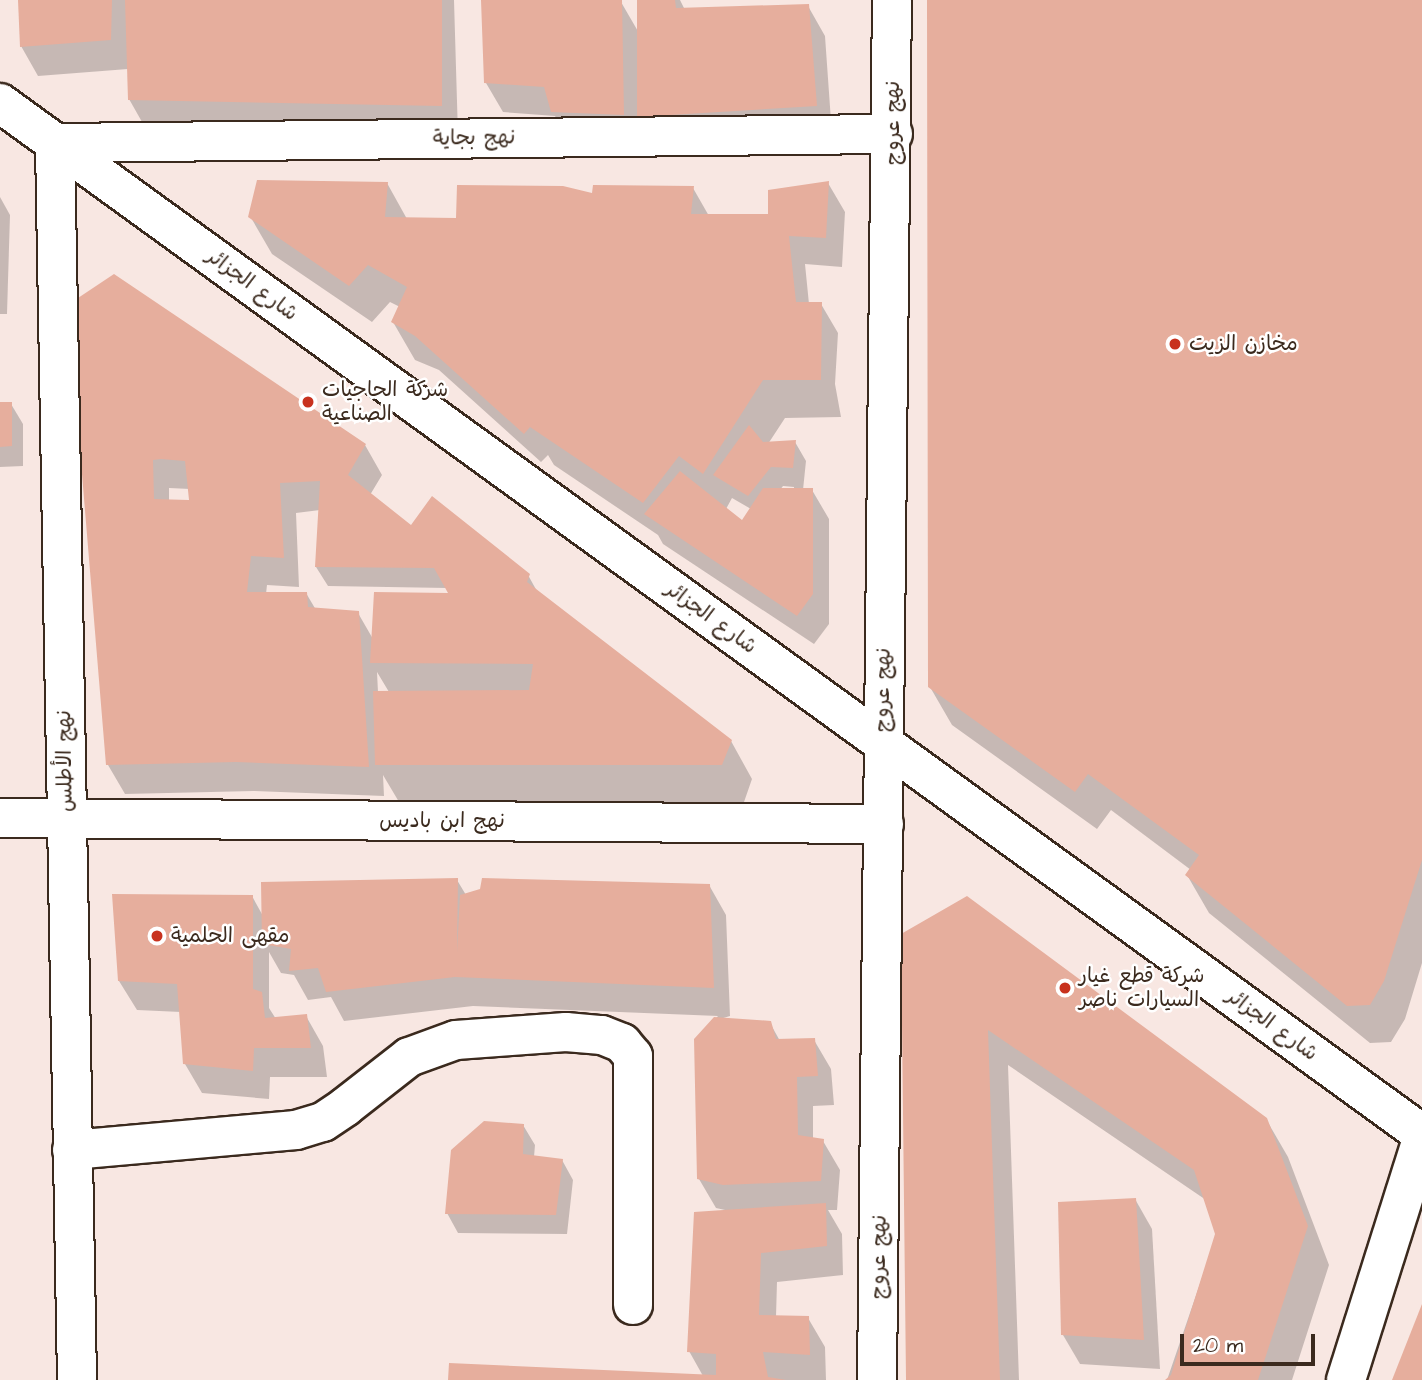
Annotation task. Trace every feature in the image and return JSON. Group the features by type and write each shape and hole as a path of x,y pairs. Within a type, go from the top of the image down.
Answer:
{"street":[{"name":"نهج عروج","path":"877,1380 884,824 882,741 893,134 892,0"},
{"name":"شارع الجزائر","path":"0,103 882,741 1422,1137"},
{"name":"نهج بجاية","path":"55,143 893,134"},
{"name":"نهج الأطلس","path":"55,143 76,1380"},
{"name":"نهج ابن باديس","path":"0,818 884,824"},
{"path":"72,1150 296,1130 323,1122 409,1057 456,1040 566,1032 602,1035 622,1043 634,1056 633,1305"},
{"path":"1346,1380 1422,1137"}],"building":[{"path":"18,0 112,0 111,40 20,47"},
{"path":"125,0 442,0 442,106 128,100"},
{"path":"481,0 622,0 624,115 551,112 544,87 484,83"},
{"path":"637,0 675,0 676,8 809,4 817,106 637,117"},
{"name":"مخازن الزيت","path":"927,0 1422,0 1422,860 1384,981 1370,1005 1347,1006 1185,875 1199,855 1088,774 1075,792 928,687"},
{"path":"257,180 388,182 385,217 456,218 457,185 563,186 592,193 593,185 694,186 691,214 768,214 768,190 829,181 826,238 789,236 796,302 822,302 821,380 763,380 703,474 679,456 643,503 530,427 524,434 415,336 391,322 407,287 368,265 349,286 248,217"},
{"path":"114,274 366,444 348,475 411,525 432,496 530,574 527,582 732,740 722,765 375,765 373,691 529,690 533,664 370,663 374,592 448,593 434,568 315,567 320,481 280,483 284,558 251,556 247,592 307,592 308,607 359,611 369,767 236,762 106,765 81,462 75,300","holes":["153,460 185,461 189,500 154,499"]},
{"path":"0,402 12,402 12,446 0,447"},
{"path":"749,425 763,442 796,440 793,468 771,467 748,496 713,475"},
{"path":"680,471 742,520 763,488 813,488 813,594 797,616 644,514"},
{"path":"458,878 457,952 460,895 480,889 482,878 710,884 714,988 455,977 326,992 318,968 289,971 291,949 262,944 261,882"},
{"path":"112,894 253,895 253,989 262,992 265,1018 307,1014 311,1048 254,1048 253,1071 183,1064 177,984 118,981"},
{"path":"967,896 1267,1118 1308,1226 1258,1380 1165,1380 1171,1375 1215,1234 1194,1170 988,1030 1000,1380 906,1380 901,934"},
{"path":"714,1017 771,1021 776,1039 815,1038 818,1076 797,1077 798,1135 824,1139 821,1181 723,1185 697,1179 694,1039"},
{"path":"484,1121 524,1124 523,1154 563,1159 556,1215 445,1214 451,1150"},
{"path":"1136,1198 1144,1340 1061,1335 1058,1202"},
{"path":"826,1203 827,1246 761,1253 759,1315 809,1316 810,1355 763,1352 768,1377 786,1380 448,1380 449,1363 716,1375 716,1354 687,1352 694,1212"},
{"path":"1422,1304 1422,1380 1392,1380"}],"place":[{"name":"مخازن الزيت","path":"1175,344"},
{"name":"شركة الحاجيات الصناعية","path":"308,402"},
{"name":"مقهى الحلمية","path":"157,936"},
{"name":"شركة قطع غيار السيارات ناصر","path":"1065,988"}]}
